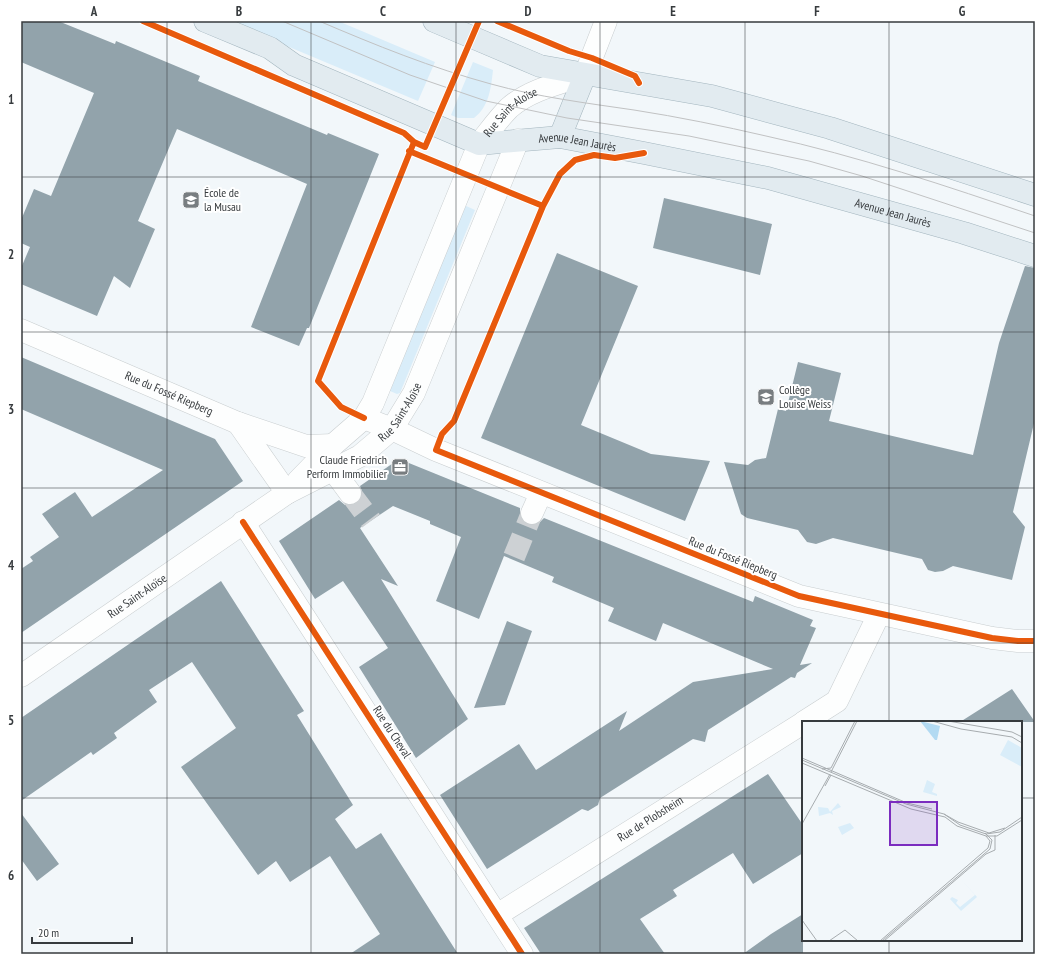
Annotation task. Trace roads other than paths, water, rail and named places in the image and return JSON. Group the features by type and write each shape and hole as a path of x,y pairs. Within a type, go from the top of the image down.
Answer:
{"main road":[{"name":"Avenue Jean Jaurès","path":"205,21 270,48 294,65 479,144 560,137 768,178 964,233 1035,256"},
{"path":"434,21 540,66 712,96 830,128 1035,195"},
{"path":"560,137 585,75"}],"street":[{"path":"585,75 606,21"},
{"name":"Rue Saint-Aloïse","path":"368,410 479,144 501,117 521,99 550,86 585,75"},
{"name":"Rue Saint-Aloïse","path":"21,676 287,492 360,456 392,429 414,392 518,140"},
{"name":"Rue du Fossé Riepberg","path":"21,330 238,423 306,446 333,445"},
{"path":"238,423 287,492 368,410"},
{"name":"Rue du Fossé Riepberg","path":"368,410 392,429 436,450 798,596 992,638 1035,641"},
{"path":"333,470 350,492"},
{"path":"532,513 541,492"},
{"name":"Rue du Cheval","path":"243,522 522,954"},
{"name":"Rue de Plobsheim","path":"806,721 837,701 879,614"},
{"name":"Rue de Plobsheim","path":"497,915 802,723"}],"tunnel":[{"path":"350,493 371,521"},
{"path":"514,557 532,513"}],"tram line":[{"path":"282,21 410,75 486,101 567,118 689,136 809,161 862,176 1035,233"},
{"path":"319,21 404,56 469,78 509,89 684,119 800,144 902,172 1035,216"}],"place":[{"name":"École de la Musau","path":"191,200"},
{"name":"Collège Louise Weiss","path":"766,397"},
{"name":"Claude Friedrich Perform Immobilier","path":"400,467"}]}
